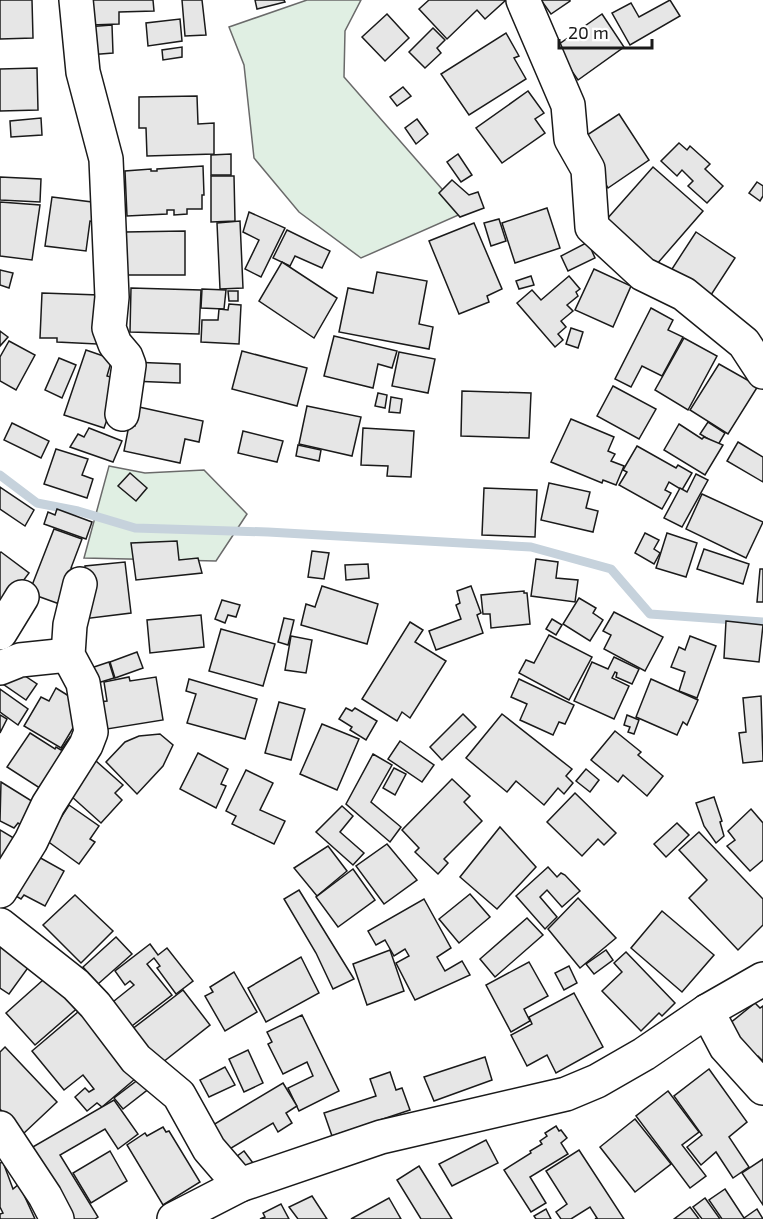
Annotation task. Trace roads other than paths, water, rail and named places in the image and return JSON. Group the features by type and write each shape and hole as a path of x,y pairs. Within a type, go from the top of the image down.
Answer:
{"street":[{"path":"76,0 82,72 106,159 112,297 109,328 115,344 126,357 129,365 122,414"},
{"path":"523,0 568,105 571,140 588,169 592,227 643,274 684,294 744,343 763,372"},
{"path":"0,891 31,841 48,805 86,745 91,732 83,683 68,655 70,625 81,584"},
{"path":"0,633 22,597"},
{"path":"0,668 20,660 68,655"},
{"path":"0,925 76,985 95,1005 136,1059 178,1095 209,1149 240,1185"},
{"path":"174,1219 240,1185 381,1137 566,1094 597,1082 644,1054 707,1011 763,979"},
{"path":"707,1011 726,1047 763,1088"},
{"path":"0,1128 45,1196 57,1219"}],"waterway":[{"path":"0,475 37,503 78,511 135,528 268,532 531,547 611,569 650,614 763,622"}]}
